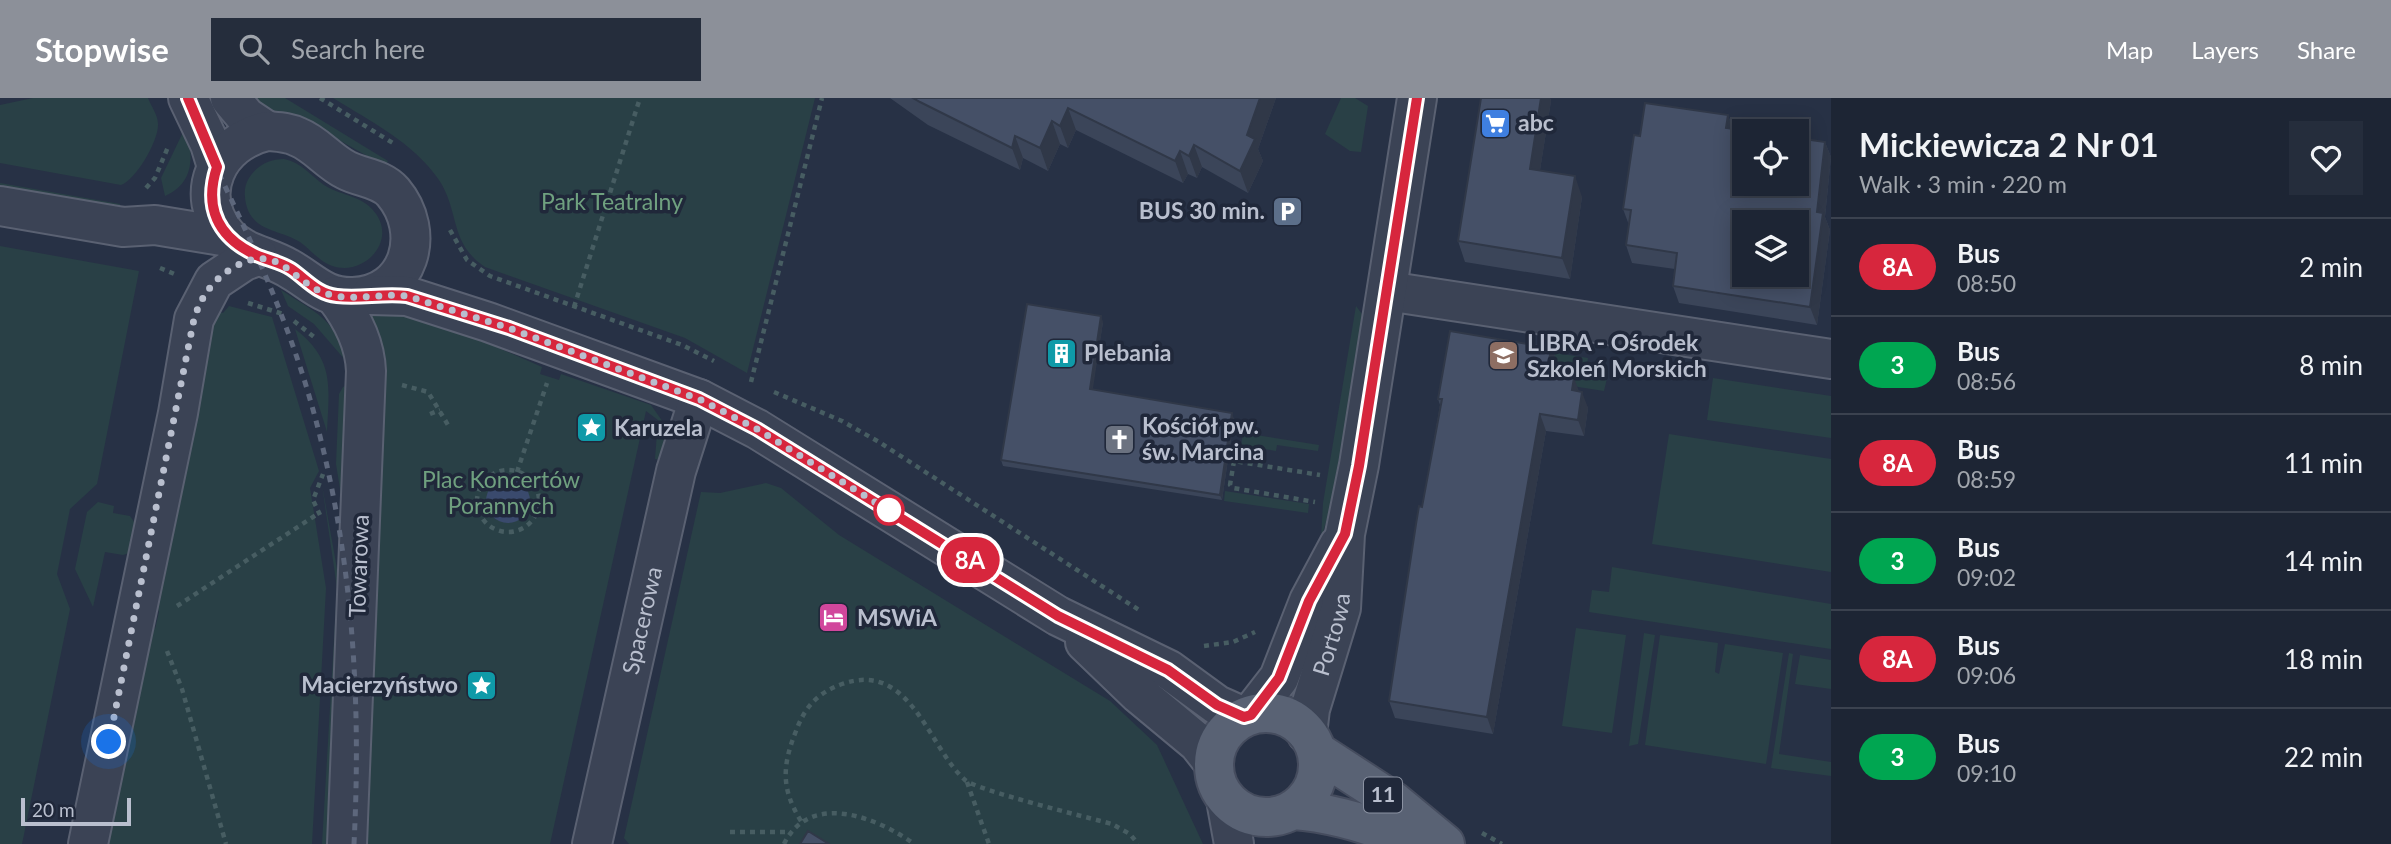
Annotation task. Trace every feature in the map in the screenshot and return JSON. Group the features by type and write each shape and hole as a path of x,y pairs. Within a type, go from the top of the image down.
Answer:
{"main road":[{"name":"11","path":"1248,716 1265,713 1285,716 1312,743 1393,801 1445,844"},
{"path":"1226,800 1215,779 1213,762 1222,736 1248,716"},
{"path":"1293,810 1307,797 1316,780 1312,743"},
{"name":"11","path":"1226,800 1241,811 1258,817 1276,817 1293,810 1347,817 1428,844"}],"street":[{"path":"88,844 178,413 194,319 214,281 243,261 243,247 214,213 214,176 188,98"},
{"path":"230,98 246,117 267,131 301,138 337,165 391,189 404,209 413,239 440,285 488,322"},
{"name":"Portowa","path":"1312,743 1310,709 1341,608 1345,534 1417,98"},
{"path":"155,225 214,176 235,144 250,135 267,131"},
{"path":"0,206 123,227 155,225 243,247 290,269 312,286 353,295 407,296 488,322 699,399 757,429 1058,616 1168,670 1217,705 1248,716"},
{"path":"353,295 398,279 405,267 413,239"},
{"path":"1387,291 1831,359"},
{"name":"Towarowa","path":"347,844 366,371 353,295"},
{"name":"Spacerowa","path":"592,844 676,471 699,399"},
{"name":"Portowa","path":"1248,716 1279,678 1309,601 1345,534"},
{"path":"1058,616 1139,694 1198,743 1213,762"},
{"path":"1226,800 1234,844"}],"path":[{"path":"572,311 640,98"},
{"path":"747,392 822,98"},
{"path":"244,302 280,312 320,345"},
{"path":"534,378 559,387"},
{"path":"394,383 428,392 448,425"},
{"path":"517,472 547,383"},
{"path":"430,414 440,410"},
{"path":"1316,502 1233,488 1230,485 1231,460 1321,475"},
{"path":"503,471 517,472 534,485 538,493 537,511 523,528 500,531 482,518 478,495 491,476 503,471"},
{"path":"167,612 319,513"},
{"path":"164,643 182,689 226,844"},
{"path":"801,821 785,791 793,739 810,703 822,694 853,681 882,685 906,699 967,781 989,844"},
{"path":"967,781 1112,824 1130,834 1138,844"},
{"path":"784,844 790,832 801,821 812,816 846,813 883,825 914,844"},
{"path":"730,832 790,832"}],"green space":[{"path":"33,98 148,98 158,121 155,140 140,168 121,185 0,163 0,105"},
{"path":"249,98 285,98 388,161 385,166 300,118 270,111"},
{"name":"Park Teatralny","path":"333,98 815,98 747,373 685,338 485,267 466,248 446,192 429,167 404,144"},
{"path":"1341,98 1355,98 1368,106 1361,152 1350,151 1325,134"},
{"path":"186,126 190,166 182,183 165,196 161,178"},
{"path":"284,159 301,166 324,185 367,204 372,209 380,222 382,235 379,247 371,257 347,268 333,266 300,242 254,220 245,201 247,181 252,173 264,164"},
{"path":"0,183 120,204 120,207 100,208 0,190"},
{"path":"0,246 139,271 97,484 70,509 57,574 70,609 22,844 0,844"},
{"path":"281,290 314,311 330,326 346,361 314,324 288,306"},
{"path":"229,306 272,317 319,471 310,488 326,588 312,844 99,844 148,613 155,629 159,612 152,594 212,309 223,313"},
{"path":"1356,306 1365,318 1333,498 1321,539 1323,503"},
{"name":"Plac Koncertów Porannych","path":"371,313 419,313 542,367 540,374 559,380 561,374 651,405 665,425 662,460 655,459 658,420 646,411 550,844 361,844"},
{"path":"295,329 317,352 327,375 327,432"},
{"path":"1512,346 1588,358 1586,370 1608,374 1604,391 1572,386 1574,369 1511,356"},
{"path":"1713,378 1831,396 1831,438 1707,420"},
{"path":"352,383 346,526 336,464 339,394 343,387"},
{"path":"1243,433 1319,445 1318,451 1277,445 1276,451 1241,445"},
{"path":"1669,434 1831,459 1831,572 1652,544"},
{"name":"MSWiA","path":"766,483 781,488 839,535 1110,701 1157,745 1203,844 629,844 624,838 701,492 720,493"},
{"path":"322,485 343,602 333,844 322,844 337,588"},
{"path":"1225,491 1309,504 1308,513 1224,501"},
{"path":"98,502 114,506 113,513 130,516 137,526 129,553 123,555 105,552 93,607 75,569 87,512"},
{"path":"1612,567 1831,604 1831,649 1589,612 1592,590 1609,592"},
{"path":"1576,628 1626,635 1612,733 1562,726"},
{"path":"1644,633 1655,635 1638,744 1629,746"},
{"path":"1660,635 1718,643 1715,672 1719,674 1725,644 1783,653 1766,764 1645,745"},
{"path":"1789,653 1793,654 1779,754 1831,762 1831,776 1771,768"},
{"path":"1800,655 1831,660 1831,689 1795,684"}],"water":[{"path":"508,479 523,486 530,501 523,516 508,523 493,516 486,501 493,486"}],"building":[{"path":"913,98 1260,98 1247,135 1255,139 1240,171 1194,145 1189,156 1180,151 1175,161 1068,108 1060,126 1052,121 1040,148 1015,136 1012,148"},
{"path":"1481,98 1541,98 1530,169 1575,176 1562,258 1458,241"},
{"path":"1645,103 1728,115 1726,128 1732,129 1732,196 1809,196 1809,140 1825,142 1817,212 1823,213 1810,307 1673,286 1677,253 1626,245 1631,210 1623,209 1634,135 1640,136"},
{"name":"Kościół pw. św. Marcina","path":"1027,304 1101,316 1090,389 1232,413 1220,495 1001,460"},
{"path":"1450,331 1552,348 1545,373 1574,378 1572,390 1582,392 1578,420 1540,414 1487,717 1389,701 1419,506 1422,507 1442,399 1438,399"},
{"path":"808,831 829,844 800,844"}],"railway":[{"path":"182,98 248,236 278,307 304,379 320,436 343,551 350,609 356,726 354,844"}],"bus line":[{"name":"8A","path":"188,98 210,144 217,167 211,186 214,213 228,237 240,247 290,269 324,293 350,297 391,294 407,296 509,328 699,399 757,429 1058,616 1168,670 1217,705 1244,717 1251,715 1279,678 1309,601 1345,534 1359,466 1417,98"}],"place":[{"name":"abc","path":"1495,123"},
{"name":"BUS 30 min.","path":"1288,211"},
{"name":"Plebania","path":"1061,353"},
{"name":"LIBRA - Ośrodek Szkoleń Morskich","path":"1504,356"},
{"name":"Karuzela","path":"591,428"},
{"name":"Kościół pw. św. Marcina","path":"1119,439"},
{"name":"MSWiA","path":"834,618"},
{"name":"Macierzyństwo","path":"481,685"}],"route":[{"path":"109,742 178,413 194,319 214,281 243,261 258,256 290,269 324,293 350,297 391,294 407,296 509,328 699,399 757,429 891,512 889,510"}]}
